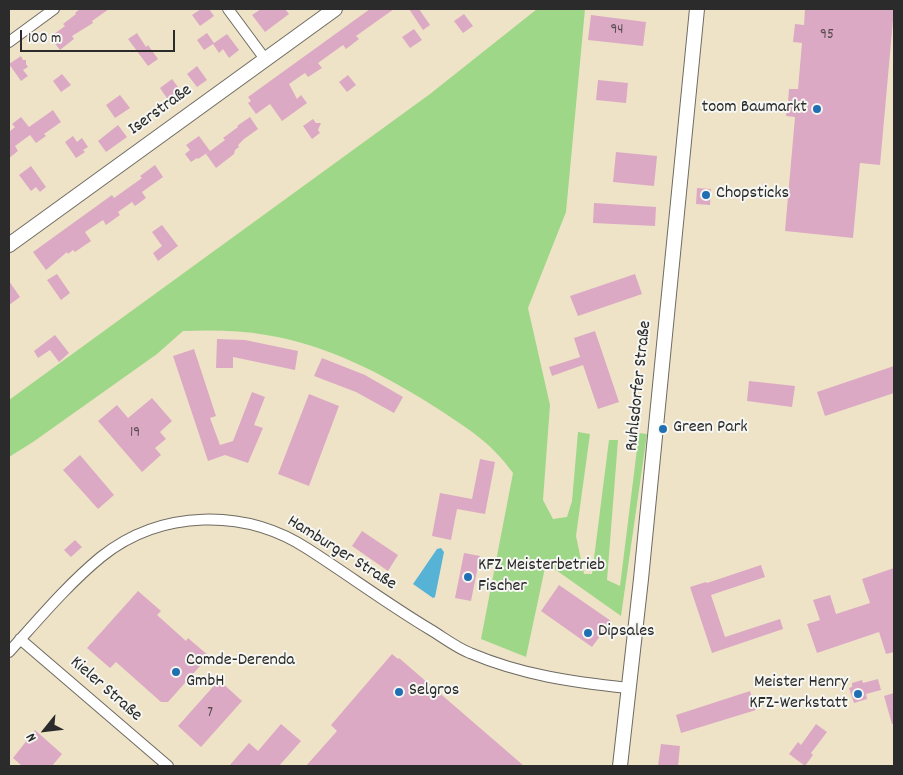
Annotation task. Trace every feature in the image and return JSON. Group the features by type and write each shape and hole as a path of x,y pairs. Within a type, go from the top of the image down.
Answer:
{"street":[{"path":"9,42 54,9"},
{"path":"228,9 265,59"},
{"name":"Iserstraße","path":"9,245 335,9"},
{"name":"Ruhlsdorfer Straße","path":"620,766 641,579 697,9"},
{"name":"Hamburger Straße","path":"9,652 74,581 101,557 116,547 146,530 167,524 198,519 220,519 254,524 279,533 300,544 468,653 531,674 571,682 628,688"},
{"name":"Kieler Straße","path":"20,639 168,766"}],"green space":[{"path":"537,9 585,9 566,212 528,308 550,405 543,500 553,519 567,517 572,501 578,432 590,434 576,536 584,574 592,574 609,440 618,440 607,580 620,586 639,433 647,434 621,616 546,563 526,657 481,639 513,473 496,452 477,436 395,383 333,353 289,340 235,331 183,331 157,354 9,457 9,400 430,94"}],"water":[{"path":"441,548 444,552 435,597 433,598 413,584 437,549"}],"building":[{"path":"80,9 109,9 92,21 93,23 72,36 74,39 60,50 50,37 65,26 63,24"},
{"path":"201,9 209,9 214,16 200,26 192,15"},
{"path":"261,9 285,9 289,14 265,32 252,15"},
{"path":"370,9 394,9 356,36 359,39 346,49 343,45 318,63 322,68 308,77 305,73 289,84 297,99 301,95 307,103 282,121 270,104 256,114 248,103 251,101 248,97"},
{"path":"409,9 419,9 430,25 423,30"},
{"path":"805,9 894,9 880,165 860,163 853,238 785,231 795,117 786,116 789,89 798,89 802,43 793,42 795,24 804,25"},
{"path":"464,14 473,26 463,33 454,21"},
{"path":"591,15 646,22 643,46 588,40"},
{"path":"414,29 422,40 410,48 402,37"},
{"path":"137,33 146,47 148,45 158,59 148,66 128,39"},
{"path":"207,33 214,43 227,34 239,50 229,58 223,49 219,53 213,44 204,50 197,40"},
{"path":"21,56 23,60 26,60 28,67 23,70 28,76 21,81 9,64"},
{"path":"197,66 207,80 197,87 187,74"},
{"path":"62,74 71,85 61,92 53,81"},
{"path":"348,75 356,85 347,92 339,82"},
{"path":"172,79 184,95 171,104 160,88"},
{"path":"598,80 628,83 626,103 596,100"},
{"path":"120,95 130,108 115,118 106,105"},
{"path":"53,110 61,122 44,134 46,136 36,143 30,135 15,146 18,151 9,158 9,132 15,127 12,124 21,117 29,127"},
{"path":"250,117 258,129 244,139 238,145 239,147 235,150 234,154 216,168 206,154 225,140 223,138"},
{"path":"313,119 316,123 321,123 318,130 320,133 312,139 303,126"},
{"path":"118,125 127,137 106,152 98,141"},
{"path":"73,136 77,142 82,138 88,147 83,150 85,152 76,158 65,142"},
{"path":"199,136 210,151 191,162 185,154 190,150 186,145"},
{"path":"616,152 657,156 654,186 613,182"},
{"path":"155,165 163,177 142,192 146,198 135,206 132,202 118,212 120,215 106,225 103,220 85,232 91,241 75,252 73,250 68,254 67,252 46,270 33,252 112,195 114,198 142,178 140,176"},
{"path":"31,166 46,187 40,192 36,187 31,191 19,175"},
{"path":"697,188 711,189 710,205 696,204"},
{"path":"594,203 656,207 655,226 593,223"},
{"path":"162,225 178,246 158,261 153,253 162,246 152,232"},
{"path":"57,274 70,293 61,300 47,280"},
{"path":"635,274 642,294 578,316 570,296"},
{"path":"9,281 20,297 9,305"},
{"path":"595,331 619,402 598,409 583,365 552,376 549,367 580,357 574,338"},
{"path":"55,335 69,353 59,362 50,350 38,358 34,351"},
{"path":"217,339 245,340 298,351 295,370 233,357 233,368 216,368"},
{"path":"194,349 216,416 210,418 220,445 233,441 252,392 265,397 254,425 263,428 248,463 225,455 208,461 173,356"},
{"path":"322,358 365,375 403,397 394,413 356,392 314,376"},
{"path":"894,366 894,393 825,416 817,392"},
{"path":"749,381 795,386 792,407 747,401"},
{"path":"309,394 339,406 309,486 278,474"},
{"path":"152,398 172,421 160,432 166,439 155,448 161,455 142,472 98,421 117,405 128,418"},
{"path":"80,455 114,495 98,509 63,470"},
{"path":"480,459 495,462 485,514 457,509 451,540 432,536 440,493 472,499"},
{"path":"362,531 398,555 388,571 352,546"},
{"path":"75,540 82,547 71,557 64,550"},
{"name":"KFZ Meisterbetrieb Fischer","path":"464,553 480,556 471,601 455,598"},
{"path":"761,565 765,577 711,595 725,637 780,619 783,629 712,653 690,587"},
{"path":"894,568 894,652 886,654 879,632 817,653 807,624 820,620 813,600 830,595 836,614 870,603 862,579"},
{"path":"559,585 611,621 592,647 541,611"},
{"path":"138,591 161,611 157,615 186,641 188,638 209,656 168,702 161,702 116,662 110,668 87,648"},
{"name":"Selgros","path":"392,654 524,766 306,766 337,731 331,725"},
{"path":"878,679 881,690 866,694 867,699 854,703 849,688 852,687 852,683 862,680 863,683"},
{"path":"219,680 242,701 201,747 178,726"},
{"path":"750,691 756,710 681,733 676,715"},
{"path":"894,693 894,724 892,724 884,696"},
{"path":"281,724 301,741 279,766 229,766 249,743 258,751"},
{"path":"816,724 827,732 811,753 813,755 805,766 789,754 798,742 801,745"},
{"path":"35,730 62,754 52,766 22,766 13,758"},
{"path":"661,744 680,746 678,766 658,766"}],"place":[{"name":"toom Baumarkt","path":"817,109"},
{"name":"Chopsticks","path":"706,195"},
{"name":"Green Park","path":"663,429"},
{"name":"KFZ Meisterbetrieb Fischer","path":"468,577"},
{"name":"Dipsales","path":"588,633"},
{"name":"Comde-Derenda GmbH","path":"176,672"},
{"name":"Selgros","path":"399,692"},
{"name":"Meister Henry KFZ-Werkstatt","path":"858,694"}]}
